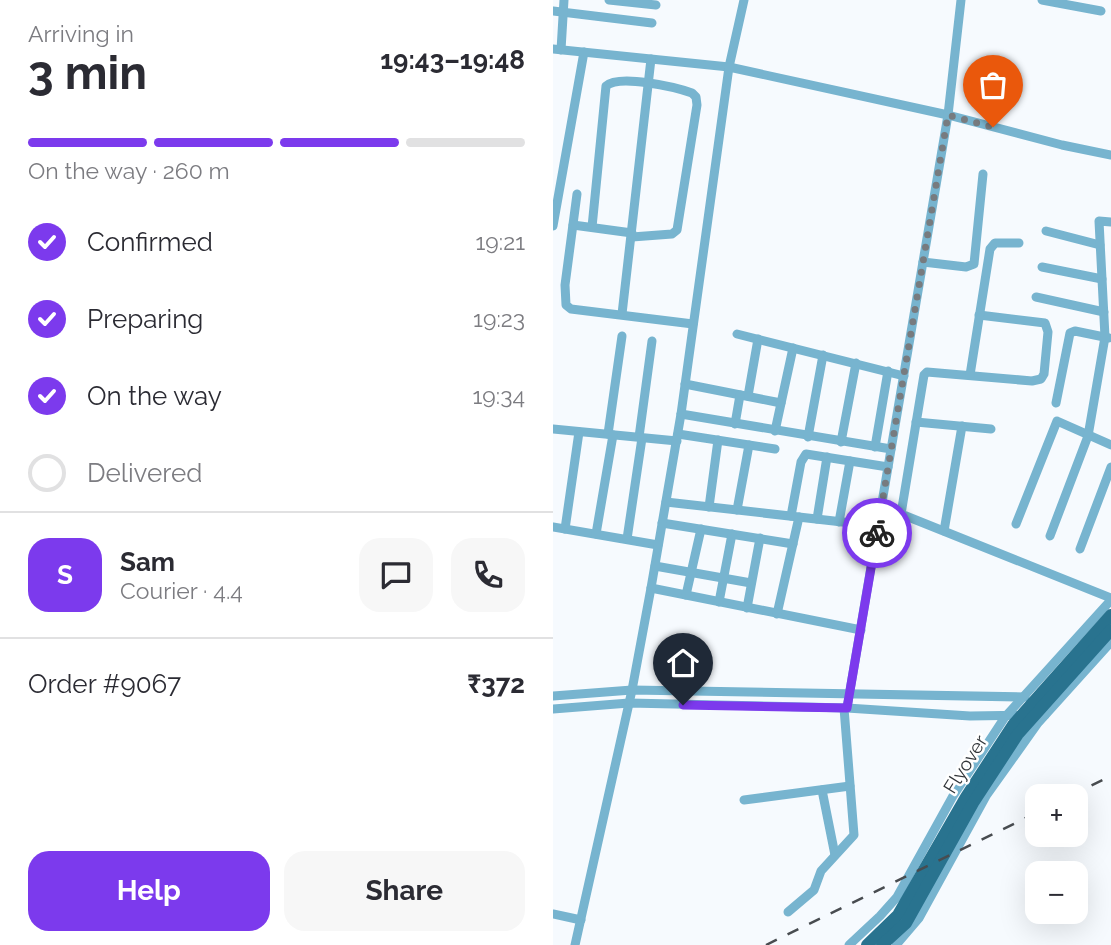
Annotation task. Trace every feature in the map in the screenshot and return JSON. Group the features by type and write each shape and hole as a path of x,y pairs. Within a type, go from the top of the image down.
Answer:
{"main road":[{"name":"Flyover","path":"867,945 898,915 966,797 1013,725 1111,615"},
{"name":"Flyover","path":"882,945 905,923 974,803 1018,734 1111,630"}],"street":[{"path":"564,0 557,49 729,66 1111,155"},
{"path":"609,0 656,5"},
{"path":"575,945 632,690 655,566 681,414 729,66 744,0"},
{"path":"788,912 814,891 821,871 854,835 846,708 948,115 961,0"},
{"path":"1042,0 1069,2 1101,11"},
{"path":"553,12 652,23"},
{"path":"553,226 557,181 585,52"},
{"path":"622,314 652,59"},
{"path":"573,225 632,235 672,234 677,230 697,105 696,97 692,93 617,80 606,86 591,227"},
{"path":"923,262 966,267 974,264 983,174"},
{"path":"577,194 565,285 566,305 571,309 693,324"},
{"path":"1050,536 1088,436 1108,337 1099,221 1111,222"},
{"path":"1047,231 1100,245"},
{"path":"970,375 990,249 995,243 1019,243"},
{"path":"1042,267 1102,279"},
{"path":"553,284 565,285"},
{"path":"1036,297 1104,312"},
{"path":"849,945 897,897 953,796 1006,717 1111,599 901,514 924,376 927,372 1032,381 1041,379 1044,374 1048,332 1045,323 979,316"},
{"path":"1056,402 1070,333 1075,331 1108,337"},
{"path":"737,334 904,376"},
{"path":"596,534 622,336"},
{"path":"736,424 758,339"},
{"path":"627,539 652,341"},
{"path":"775,431 793,348"},
{"path":"808,437 823,355"},
{"path":"841,442 856,363"},
{"path":"875,447 888,372"},
{"path":"685,384 781,403"},
{"path":"681,414 891,449"},
{"path":"1016,524 1058,421 1111,445"},
{"path":"916,422 991,429"},
{"path":"944,531 963,426"},
{"path":"553,429 610,435 718,440 775,449"},
{"path":"565,529 579,432"},
{"path":"709,507 718,440"},
{"path":"737,510 749,445"},
{"path":"777,614 793,544 803,456 810,454 888,467"},
{"path":"817,519 827,457"},
{"path":"839,522 850,461"},
{"path":"1080,550 1111,467"},
{"path":"666,502 878,526"},
{"path":"662,523 793,544"},
{"path":"553,527 658,545"},
{"path":"686,596 701,529"},
{"path":"719,602 732,534"},
{"path":"747,608 760,538"},
{"path":"655,566 751,583"},
{"path":"651,588 861,630"},
{"path":"896,945 919,918 986,796 1045,715 1111,642"},
{"path":"553,696 632,690 1025,696"},
{"path":"553,709 629,704 846,708 1006,717 1045,715"},
{"path":"744,800 850,786"},
{"path":"822,790 835,855"},
{"path":"553,914 581,920"}],"railway":[{"path":"1088,787 1111,776"},
{"path":"766,945 1025,818"}],"way so far":[{"path":"877,533 948,115 993,127"}],"route":[{"path":"683,705 847,708 877,533"}]}
